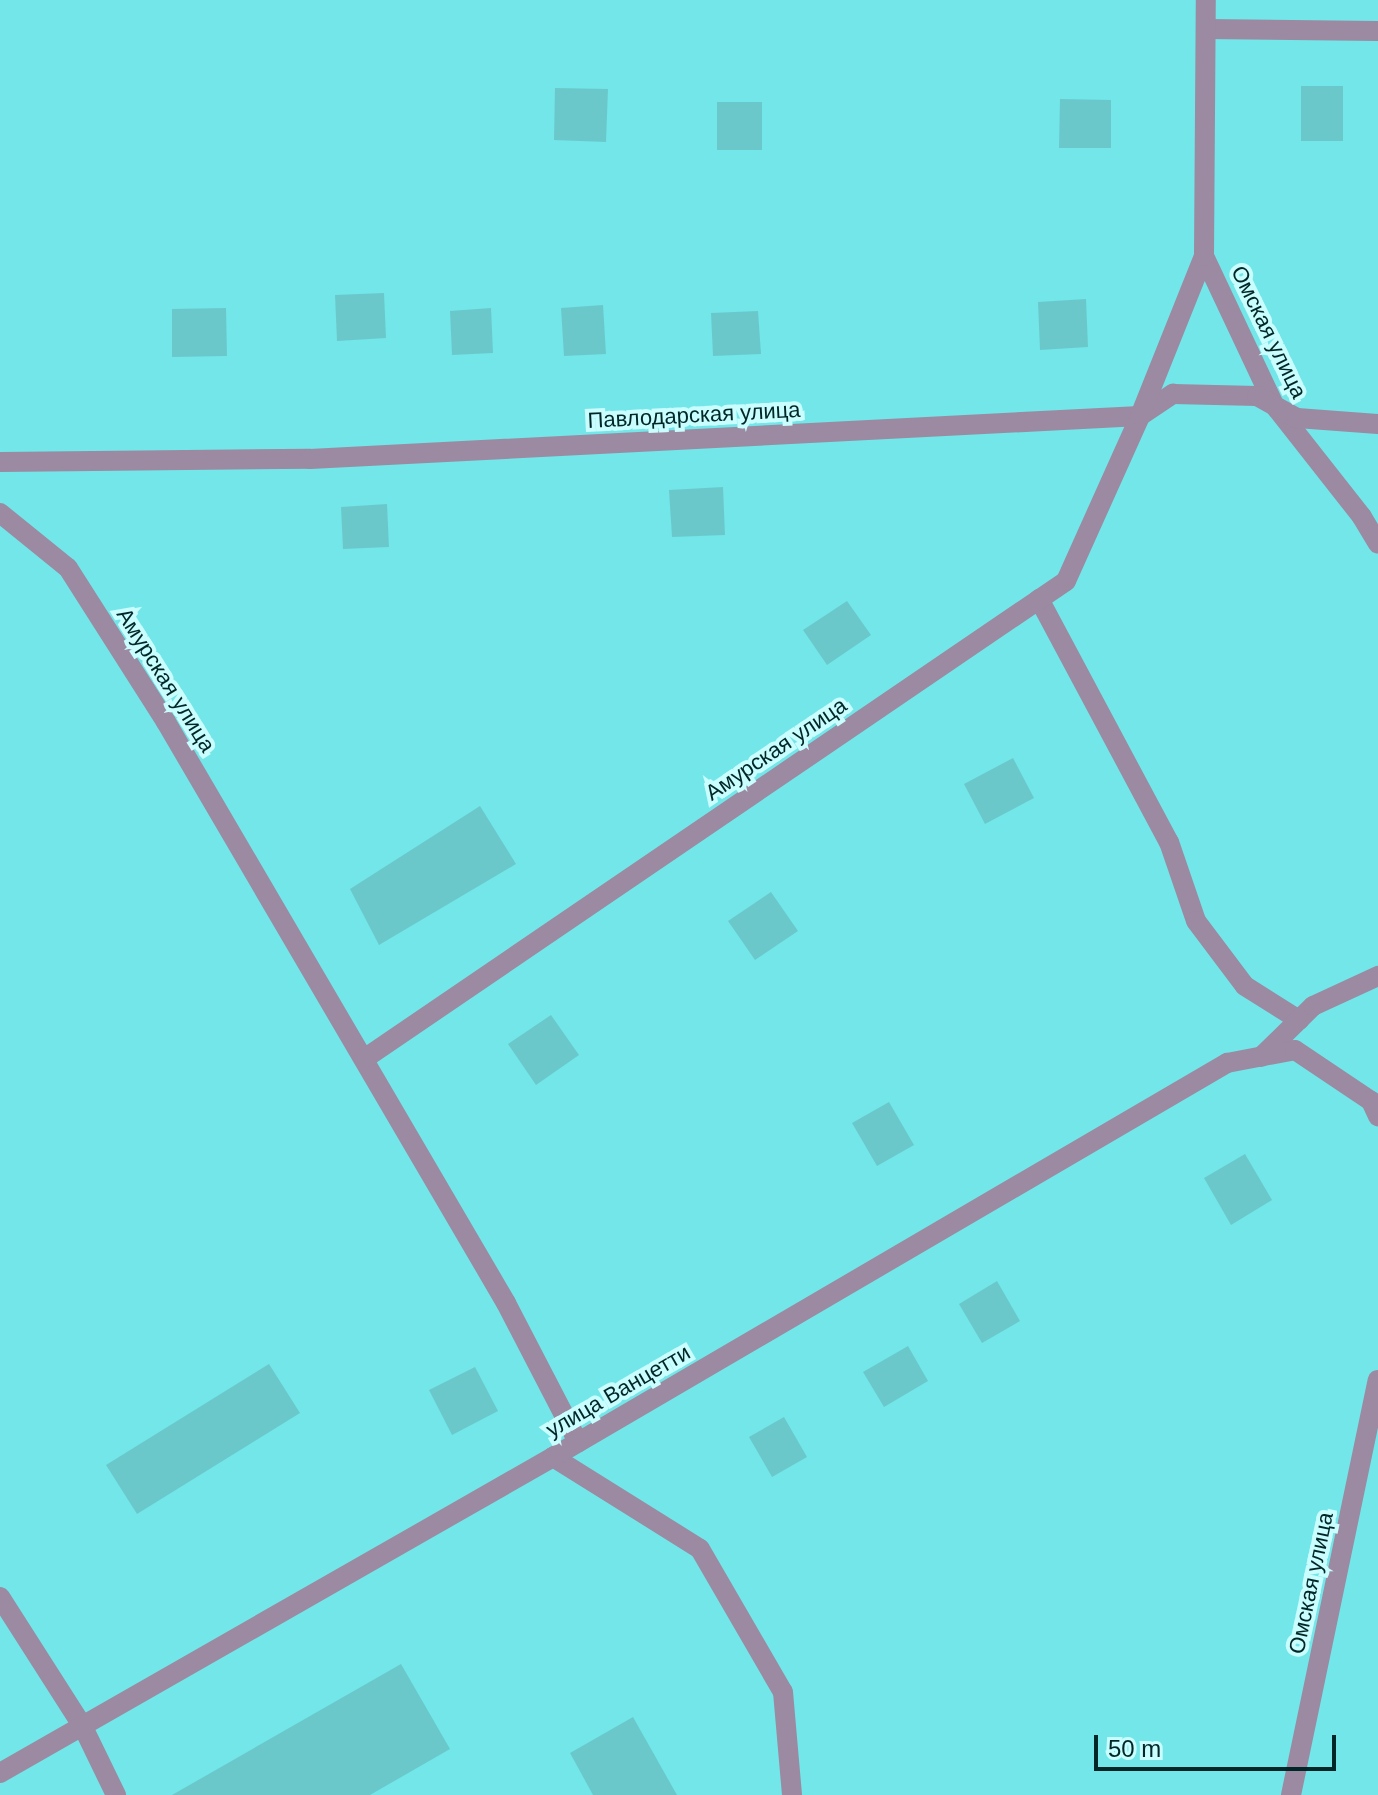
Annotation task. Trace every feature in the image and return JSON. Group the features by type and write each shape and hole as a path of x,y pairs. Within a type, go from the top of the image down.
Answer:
{"street":[{"path":"1204,256 1206,0"},
{"path":"1206,29 1378,31"},
{"name":"Омская улица","path":"1204,256 1274,405 1362,517 1378,544"},
{"name":"Амурская улица","path":"364,1059 1066,581 1140,416 1204,256"},
{"path":"1140,416 1173,394 1257,396 1297,418 1378,424"},
{"name":"Павлодарская улица","path":"0,462 310,459 1140,416"},
{"name":"Амурская улица","path":"0,513 68,568 166,722 506,1303 578,1442"},
{"path":"1039,599 1169,842 1196,921 1245,986 1299,1020"},
{"path":"1261,1057 1313,1006 1378,976"},
{"path":"1261,1057 1295,1050 1371,1101 1378,1116"},
{"name":"улица Ванцетти","path":"0,1773 553,1457 1227,1063 1261,1057"},
{"name":"Омская улица","path":"1291,1795 1378,1380"},
{"path":"553,1457 700,1549 783,1692 792,1795"},
{"path":"0,1597 82,1725 116,1795"}],"building":[{"path":"1301,86 1343,86 1343,141 1301,141"},
{"path":"555,88 608,89 606,142 554,140"},
{"path":"1060,99 1111,100 1111,148 1059,148"},
{"path":"717,102 762,102 762,150 717,150"},
{"path":"384,293 386,338 337,341 335,295"},
{"path":"1086,299 1088,347 1040,350 1038,302"},
{"path":"603,305 606,354 564,356 561,308"},
{"path":"226,308 227,356 172,357 172,309"},
{"path":"491,308 493,353 452,355 450,311"},
{"path":"758,311 761,354 713,356 711,313"},
{"path":"723,487 725,535 672,537 669,490"},
{"path":"387,504 389,547 343,549 341,507"},
{"path":"847,601 871,635 827,665 803,630"},
{"path":"1013,758 1034,798 985,824 964,784"},
{"path":"480,806 516,864 379,945 350,889"},
{"path":"771,892 798,931 755,960 728,921"},
{"path":"551,1015 579,1055 536,1085 508,1044"},
{"path":"889,1102 914,1145 877,1166 852,1123"},
{"path":"1245,1154 1272,1200 1231,1225 1204,1178"},
{"path":"997,1281 1020,1321 982,1343 959,1304"},
{"path":"908,1346 928,1381 884,1407 863,1372"},
{"path":"269,1364 300,1413 137,1514 106,1465"},
{"path":"475,1367 498,1411 452,1435 429,1390"},
{"path":"784,1417 807,1457 772,1477 749,1437"},
{"path":"401,1664 450,1749 370,1795 172,1795"},
{"path":"633,1717 677,1795 593,1795 570,1753"}]}
